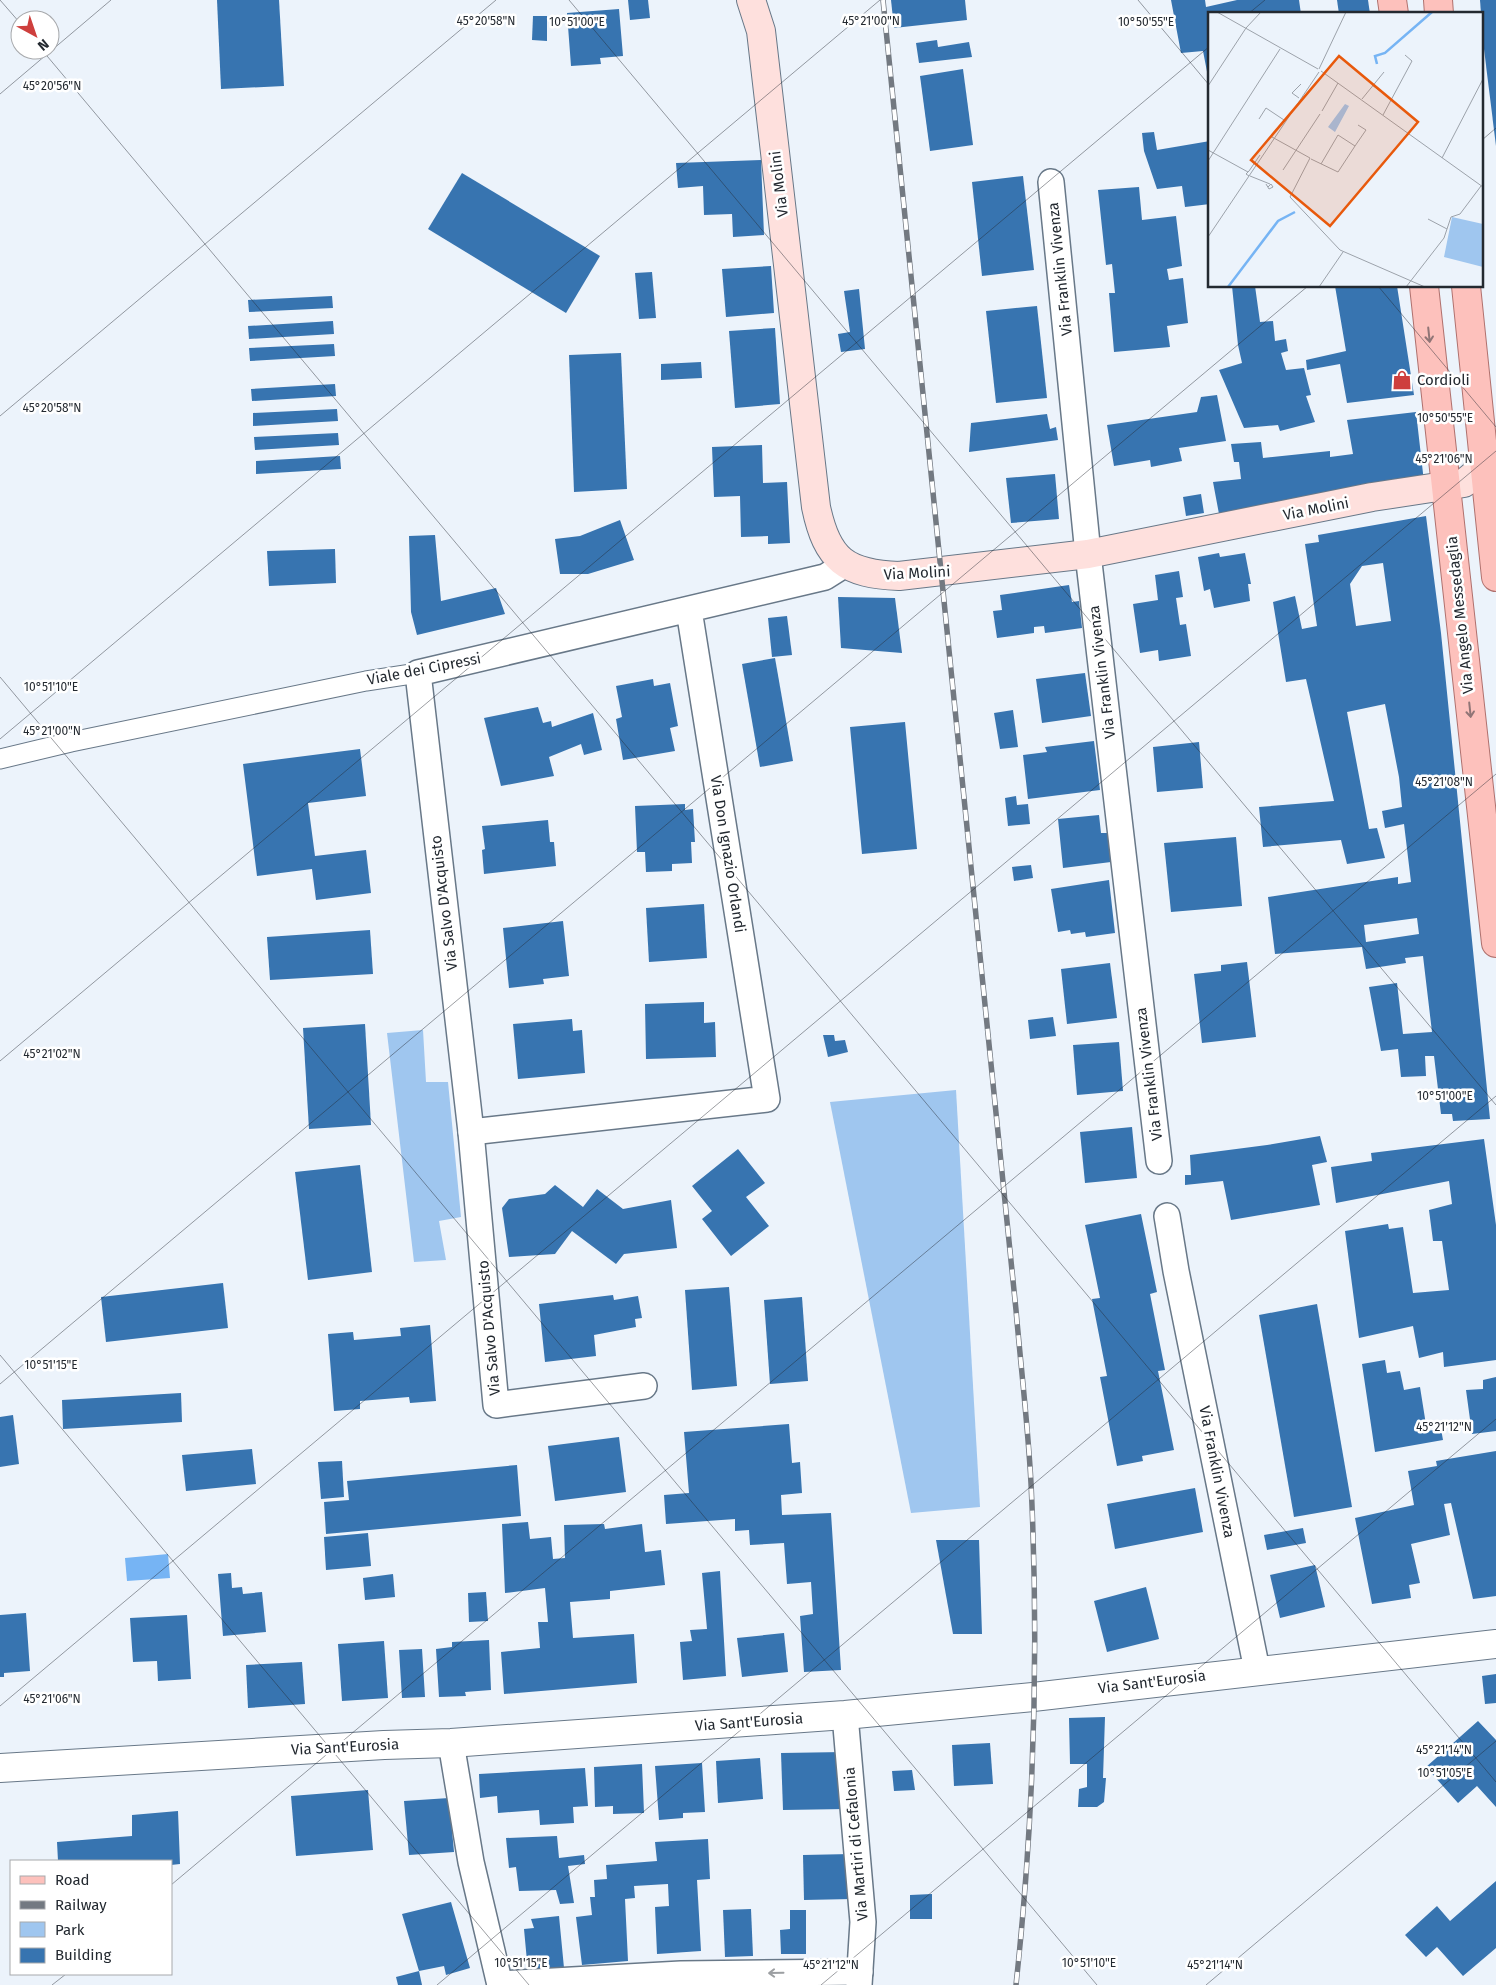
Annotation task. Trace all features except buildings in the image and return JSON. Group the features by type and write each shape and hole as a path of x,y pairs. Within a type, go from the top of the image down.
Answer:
{"main road":[{"name":"Via Molini","path":"751,0 761,32 816,507 820,527 830,549 844,564 880,576 899,576 1088,554 1372,498 1464,483 1475,474 1484,454"},
{"name":"Via Angelo Messedaglia","path":"1424,288 1496,943"},
{"path":"1466,288 1496,577"}],"street":[{"name":"Via Franklin Vivenza","path":"1051,182 1088,554 1159,1161"},
{"name":"Viale dei Cipressi","path":"0,759 71,742 366,681 418,673 825,577 844,564"},
{"name":"Via Don Ignazio Orlandi","path":"471,1132 767,1099 690,610"},
{"name":"Via Salvo D'Acquisto","path":"418,673 471,1132 496,1405 644,1386"},
{"name":"Via Franklin Vivenza","path":"1168,1216 1176,1271 1257,1670"},
{"name":"Via Sant'Eurosia","path":"0,1768 384,1745 451,1743 844,1716 1033,1697 1496,1644"},
{"name":"Via Martiri di Cefalonia","path":"451,1743 471,1862 500,1985 681,1974 859,1978 863,1922 844,1716"}],"green space":[{"path":"423,1030 426,1082 448,1082 461,1217 439,1221 446,1260 414,1262 387,1033"},
{"path":"956,1090 980,1507 911,1513 830,1102"}],"shaded area":[{"path":"168,1554 170,1578 127,1581 125,1558"}],"railway":[{"path":"883,0 1030,1462 1035,1671 1031,1797 1016,1985"}],"place":[{"name":"Cordioli","path":"1402,380"}]}
